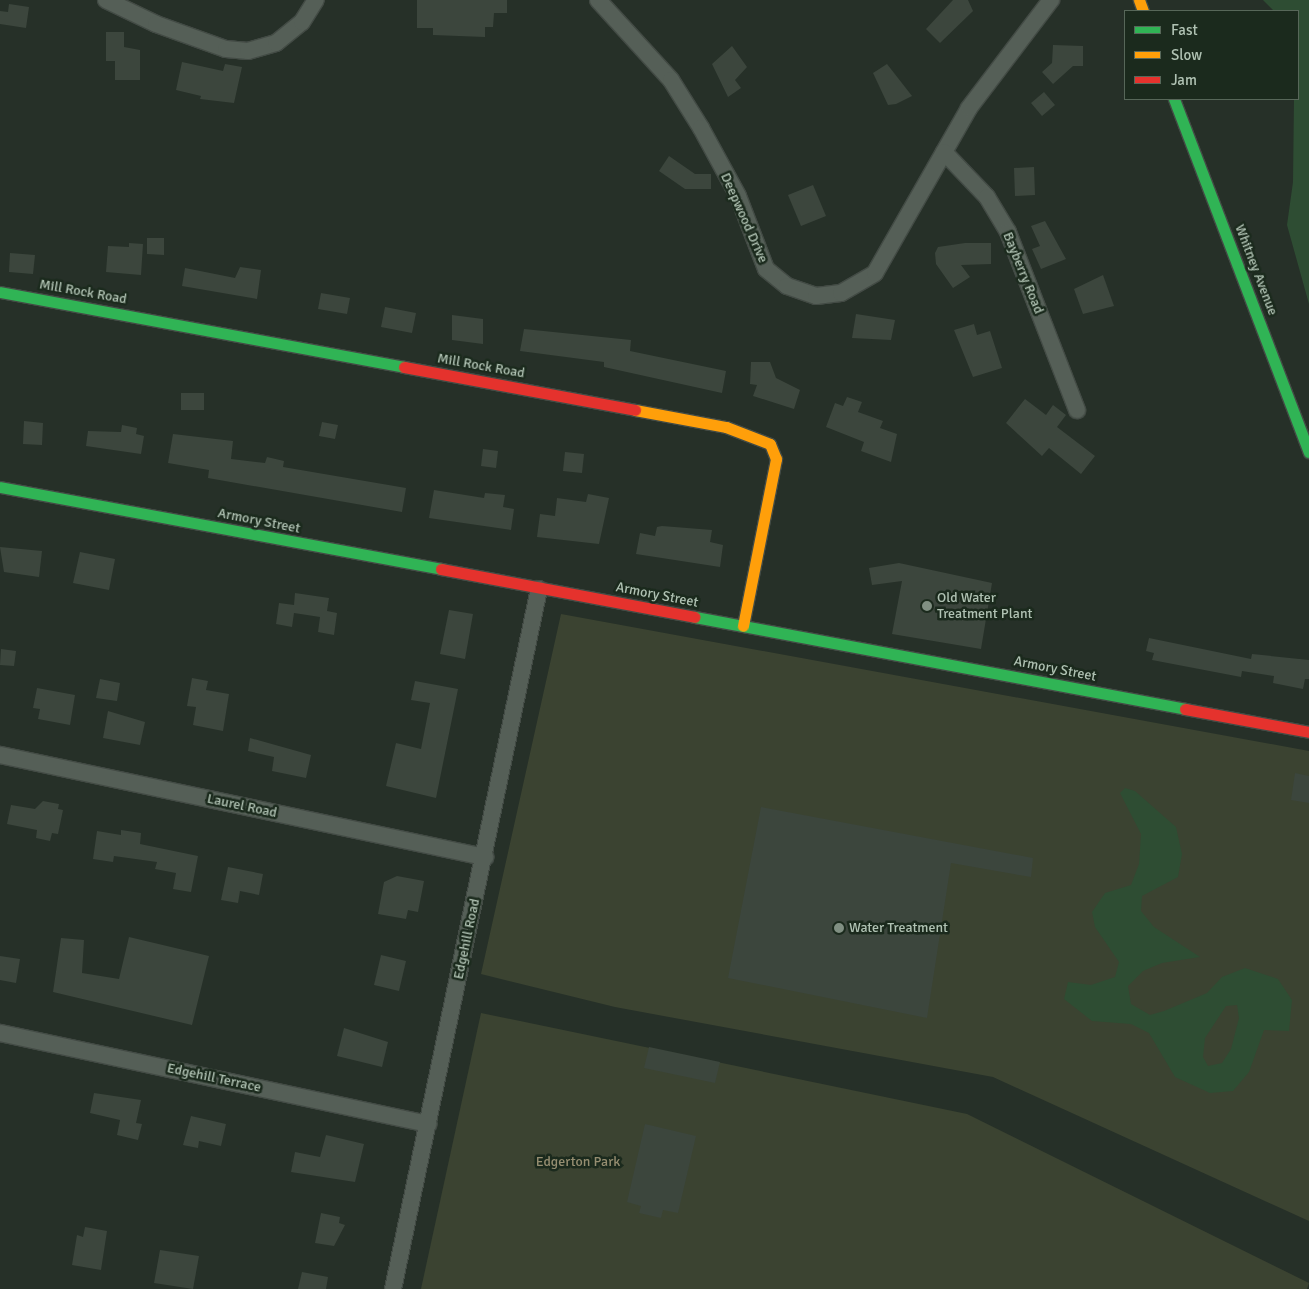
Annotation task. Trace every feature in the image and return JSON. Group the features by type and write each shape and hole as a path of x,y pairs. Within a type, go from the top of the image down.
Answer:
{"main road":[{"name":"Whitney Avenue","path":"1174,100 1309,452"},
{"name":"Mill Rock Road","path":"0,292 758,436 775,451 775,472 743,626"},
{"name":"Armory Street","path":"0,487 1309,732"}],"street":[{"path":"106,0 174,30 226,49 248,51 276,43 302,22 316,0"},
{"name":"Deepwood Drive","path":"598,0 671,80 738,196 766,269 787,286 816,296 841,293 875,273 944,152 1000,62 1051,0"},
{"name":"Bayberry Road","path":"944,152 987,197 1008,232 1077,410"},
{"name":"Edgehill Road","path":"393,1289 485,857 539,589"},
{"name":"Laurel Road","path":"0,755 485,857"},
{"name":"Edgehill Terrace","path":"0,1033 428,1124"}],"green space":[{"path":"561,614 1309,751 1309,1221 993,1077 615,1007 481,974"},
{"name":"Edgerton Park","path":"481,1013 967,1114 1309,1283 1307,1289 421,1289"}],"shaded area":[{"path":"1263,0 1309,0 1309,304 1287,225 1293,182 1294,100 1299,100 1299,10 1273,10"},
{"path":"1125,788 1135,791 1176,827 1182,854 1178,877 1142,896 1141,911 1154,927 1200,957 1162,963 1143,971 1128,986 1131,1004 1150,1015 1164,1011 1207,993 1222,977 1245,968 1278,979 1292,1000 1289,1031 1264,1030 1249,1072 1233,1091 1210,1093 1175,1077 1149,1033 1131,1024 1092,1021 1064,999 1068,982 1091,985 1115,977 1119,962 1095,927 1092,912 1105,893 1131,885 1139,864 1141,834 1120,793","holes":["1237,1005 1239,1018 1231,1049 1222,1063 1208,1066 1203,1057 1205,1038 1226,1006"]}],"building":[{"path":"417,0 507,0 507,13 494,13 493,27 485,27 485,37 433,35 433,28 417,28"},
{"path":"953,0 968,0 973,11 940,43 926,29"},
{"path":"9,4 29,7 26,28 0,24 0,11 8,12"},
{"path":"106,32 124,32 124,47 140,50 140,80 115,80 115,61 106,61"},
{"path":"1053,45 1083,46 1083,66 1073,66 1053,84 1042,72 1052,63"},
{"path":"732,46 747,67 735,80 741,88 728,97 712,64"},
{"path":"182,62 223,71 225,64 242,67 234,103 200,99 201,96 176,90"},
{"path":"887,64 912,96 896,104 888,105 873,73"},
{"path":"1044,92 1055,105 1042,116 1031,103"},
{"path":"669,156 695,174 711,174 711,189 685,189 659,171"},
{"path":"1034,167 1035,195 1015,196 1014,168"},
{"path":"813,185 826,216 801,226 788,195"},
{"path":"1045,221 1066,259 1041,269 1032,249 1040,246 1031,226"},
{"path":"147,238 164,238 164,255 147,254"},
{"path":"129,243 143,244 141,275 106,272 108,246 129,247"},
{"path":"965,243 991,243 991,264 961,265 970,277 953,288 936,264 935,253 938,247"},
{"path":"10,253 35,255 33,274 9,272"},
{"path":"240,267 261,270 257,299 182,286 185,268 235,278"},
{"path":"1103,275 1114,306 1083,314 1074,289"},
{"path":"321,293 350,298 347,314 318,309"},
{"path":"385,307 416,313 412,333 381,327"},
{"path":"856,314 895,320 891,340 852,338"},
{"path":"452,315 483,319 483,344 452,340"},
{"path":"974,324 977,335 990,331 1002,368 973,377 954,330"},
{"path":"524,329 631,340 630,351 726,371 722,393 604,367 604,362 520,351"},
{"path":"751,362 770,362 776,378 800,390 794,409 753,396 757,385 750,384"},
{"path":"181,393 204,393 204,410 181,410"},
{"path":"847,397 862,402 858,412 883,421 880,428 897,434 891,462 861,451 864,442 826,427 835,403 843,406"},
{"path":"1025,399 1046,415 1053,405 1066,415 1057,427 1095,456 1081,474 1049,448 1042,456 1006,423"},
{"path":"24,421 43,423 42,445 23,444"},
{"path":"322,422 338,425 335,439 319,436"},
{"path":"122,425 137,428 136,434 144,436 141,454 86,446 88,431 121,432"},
{"path":"173,434 233,441 231,459 265,463 267,457 284,461 283,467 406,488 402,512 208,478 209,470 168,463"},
{"path":"483,449 498,451 496,468 481,466"},
{"path":"565,452 584,454 582,473 563,471"},
{"path":"434,490 484,498 485,493 505,495 503,507 514,509 511,530 429,518"},
{"path":"588,494 609,498 599,544 537,537 540,514 555,516 557,498 586,502"},
{"path":"657,527 712,530 710,542 723,545 720,567 636,554 640,533 655,536"},
{"path":"0,547 42,551 39,577 4,572"},
{"path":"80,552 115,559 109,590 73,583"},
{"name":"Old Water Treatment Plant","path":"899,563 992,583 981,649 892,634 902,581 872,585 869,568"},
{"path":"295,593 329,598 327,611 337,613 334,635 318,632 320,617 294,613 292,627 276,624 279,603 294,605"},
{"path":"449,610 473,614 465,659 440,654"},
{"path":"1149,638 1251,659 1252,654 1309,660 1309,679 1305,679 1303,689 1273,683 1274,676 1242,671 1241,677 1152,660 1154,653 1146,651"},
{"path":"1,649 16,651 14,666 0,665"},
{"path":"192,678 208,681 206,690 229,694 223,731 193,725 196,707 187,706"},
{"path":"100,679 120,683 117,701 96,698"},
{"path":"415,681 458,689 436,798 386,786 396,743 421,749 430,703 411,700"},
{"path":"37,688 75,695 70,725 38,719 40,709 33,708"},
{"path":"108,711 145,722 140,745 103,738"},
{"path":"250,738 311,755 306,778 272,771 274,757 248,751"},
{"path":"1295,773 1309,776 1309,803 1291,800"},
{"path":"43,801 59,804 58,809 63,810 58,834 52,833 50,841 36,838 37,830 7,824 11,805 35,809"},
{"name":"Water Treatment","path":"761,807 1033,858 1031,877 951,863 927,1018 728,978"},
{"path":"121,830 141,833 140,844 198,856 191,892 173,889 176,873 155,869 157,862 114,856 113,862 93,859 97,831 121,835"},
{"path":"228,867 263,874 259,895 240,891 238,903 221,900"},
{"path":"397,876 424,881 418,912 408,910 406,919 378,914 384,882"},
{"path":"129,937 209,956 192,1025 53,992 61,938 84,940 82,973 119,979"},
{"path":"381,955 406,961 399,991 374,985"},
{"path":"0,956 20,959 16,983 0,980"},
{"path":"344,1028 388,1042 382,1067 337,1056"},
{"path":"649,1047 720,1062 715,1083 644,1068"},
{"path":"94,1093 141,1100 136,1123 142,1124 138,1140 117,1135 120,1120 90,1113"},
{"path":"191,1116 226,1124 221,1146 199,1141 198,1148 183,1145"},
{"path":"645,1124 696,1136 678,1213 663,1210 661,1218 639,1213 641,1206 627,1202"},
{"path":"326,1135 364,1144 355,1182 291,1172 295,1152 320,1157"},
{"path":"321,1213 340,1217 339,1223 345,1225 334,1246 315,1243"},
{"path":"85,1227 107,1231 101,1270 72,1265 77,1235 83,1237"},
{"path":"160,1250 199,1256 193,1289 154,1283"},
{"path":"302,1272 328,1277 326,1289 298,1289"}],"traffic: fast":[{"path":"1174,100 1309,452"},
{"path":"0,292 404,367"},
{"path":"0,487 441,569"},
{"path":"695,617 1185,709"}],"traffic: slow":[{"path":"1139,0 1143,10"},
{"path":"635,410 726,427 770,444 776,459 743,626"}],"traffic: jam":[{"path":"404,367 635,410"},
{"path":"441,569 695,617"},
{"path":"1185,709 1309,732"}],"place":[{"name":"Old Water Treatment Plant","path":"927,606"},
{"name":"Water Treatment","path":"839,928"}]}
